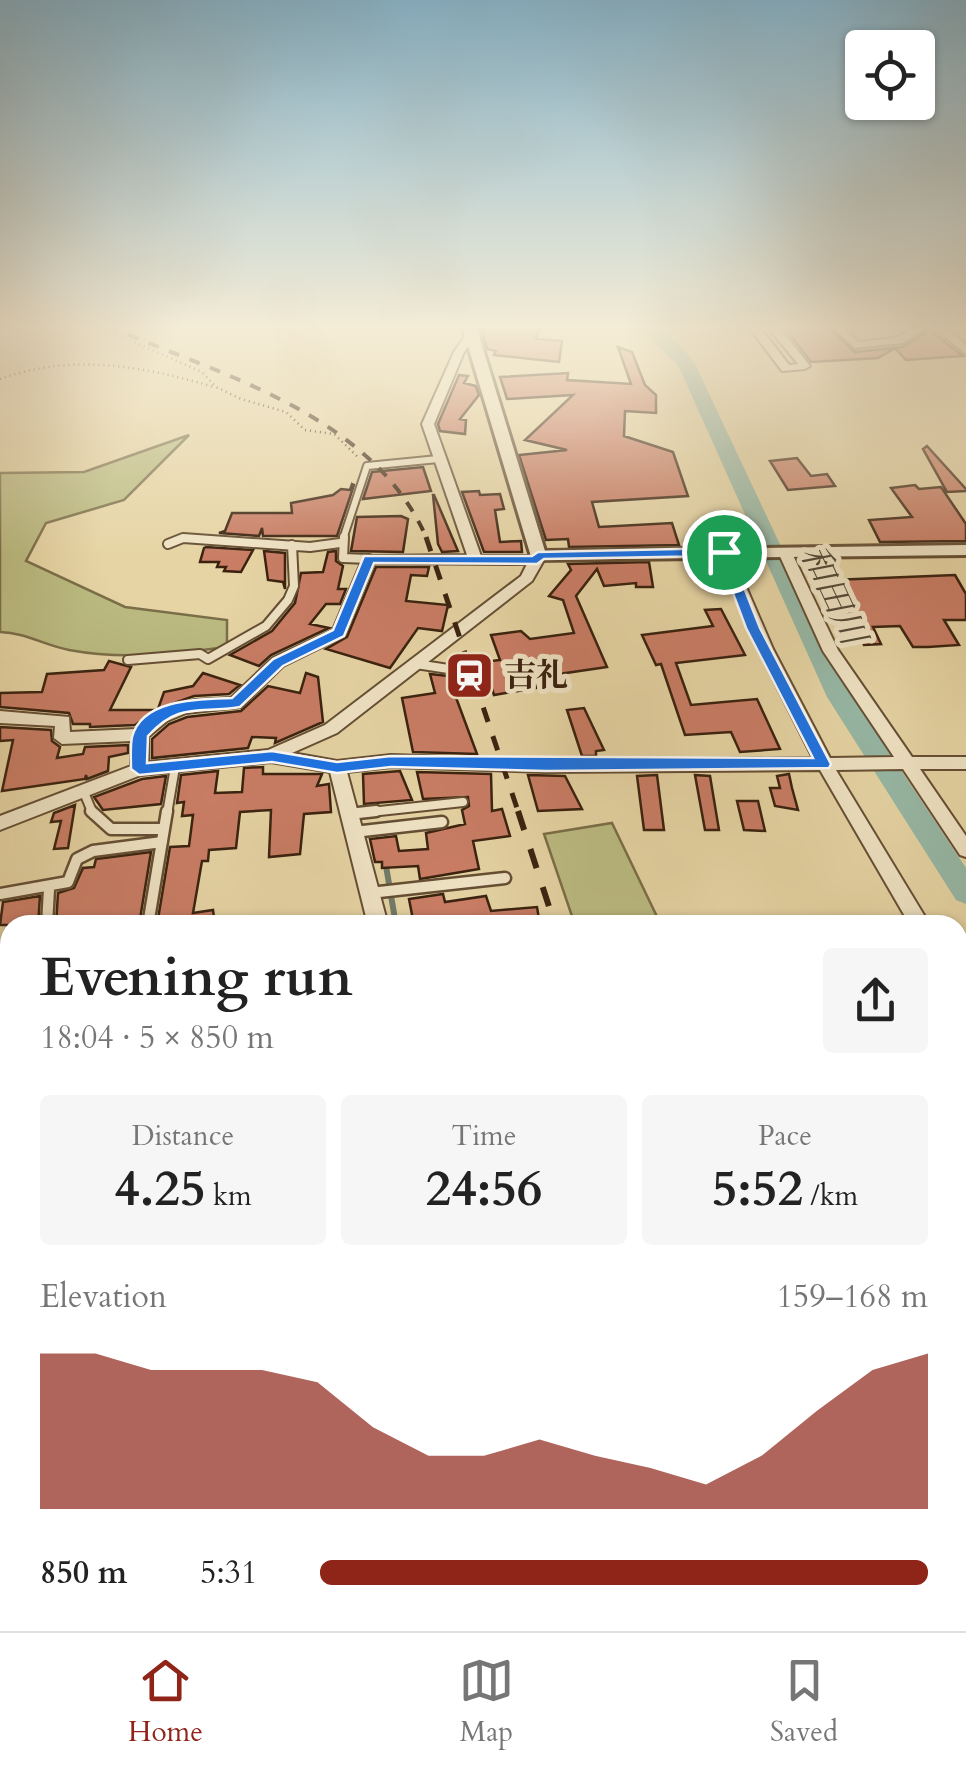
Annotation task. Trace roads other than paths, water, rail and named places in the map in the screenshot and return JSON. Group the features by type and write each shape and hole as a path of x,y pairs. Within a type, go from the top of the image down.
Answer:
{"street":[{"path":"437,402 428,424 475,558"},
{"path":"272,756 331,729 528,578 538,558 492,402"},
{"path":"139,769 140,734 159,714 190,704 235,703 278,662 339,633 369,559 966,550"},
{"path":"724,552 753,628 914,915"},
{"path":"782,552 831,651 966,850"},
{"path":"0,717 63,721 62,738 140,734"},
{"path":"0,823 139,769 272,756 337,767 391,761 547,766 966,763"},
{"path":"337,767 375,915"}],"lane":[{"path":"369,559 342,558 340,542 365,484 367,466 438,459"},
{"path":"168,544 206,538 292,545 340,542"},
{"path":"128,660 200,654 208,660 266,626 294,586 292,545"},
{"path":"416,664 455,670 461,687"},
{"path":"150,915 175,767"},
{"path":"83,790 90,816 99,826 113,831 164,829"},
{"path":"352,823 463,802"},
{"path":"352,823 442,822"},
{"path":"0,894 48,889 68,882 72,865 93,851 162,842"},
{"path":"370,894 505,878"},
{"path":"47,915 48,889"}],"waterway":[{"name":"和田川","path":"704,402 839,697 966,892"},
{"path":"386,866 394,915"}],"railway":[{"path":"286,402 332,430 370,460 402,496 426,538"},
{"path":"426,538 518,812"},
{"path":"518,812 552,915"}],"place":[{"name":"吉礼","path":"469,676"}]}
